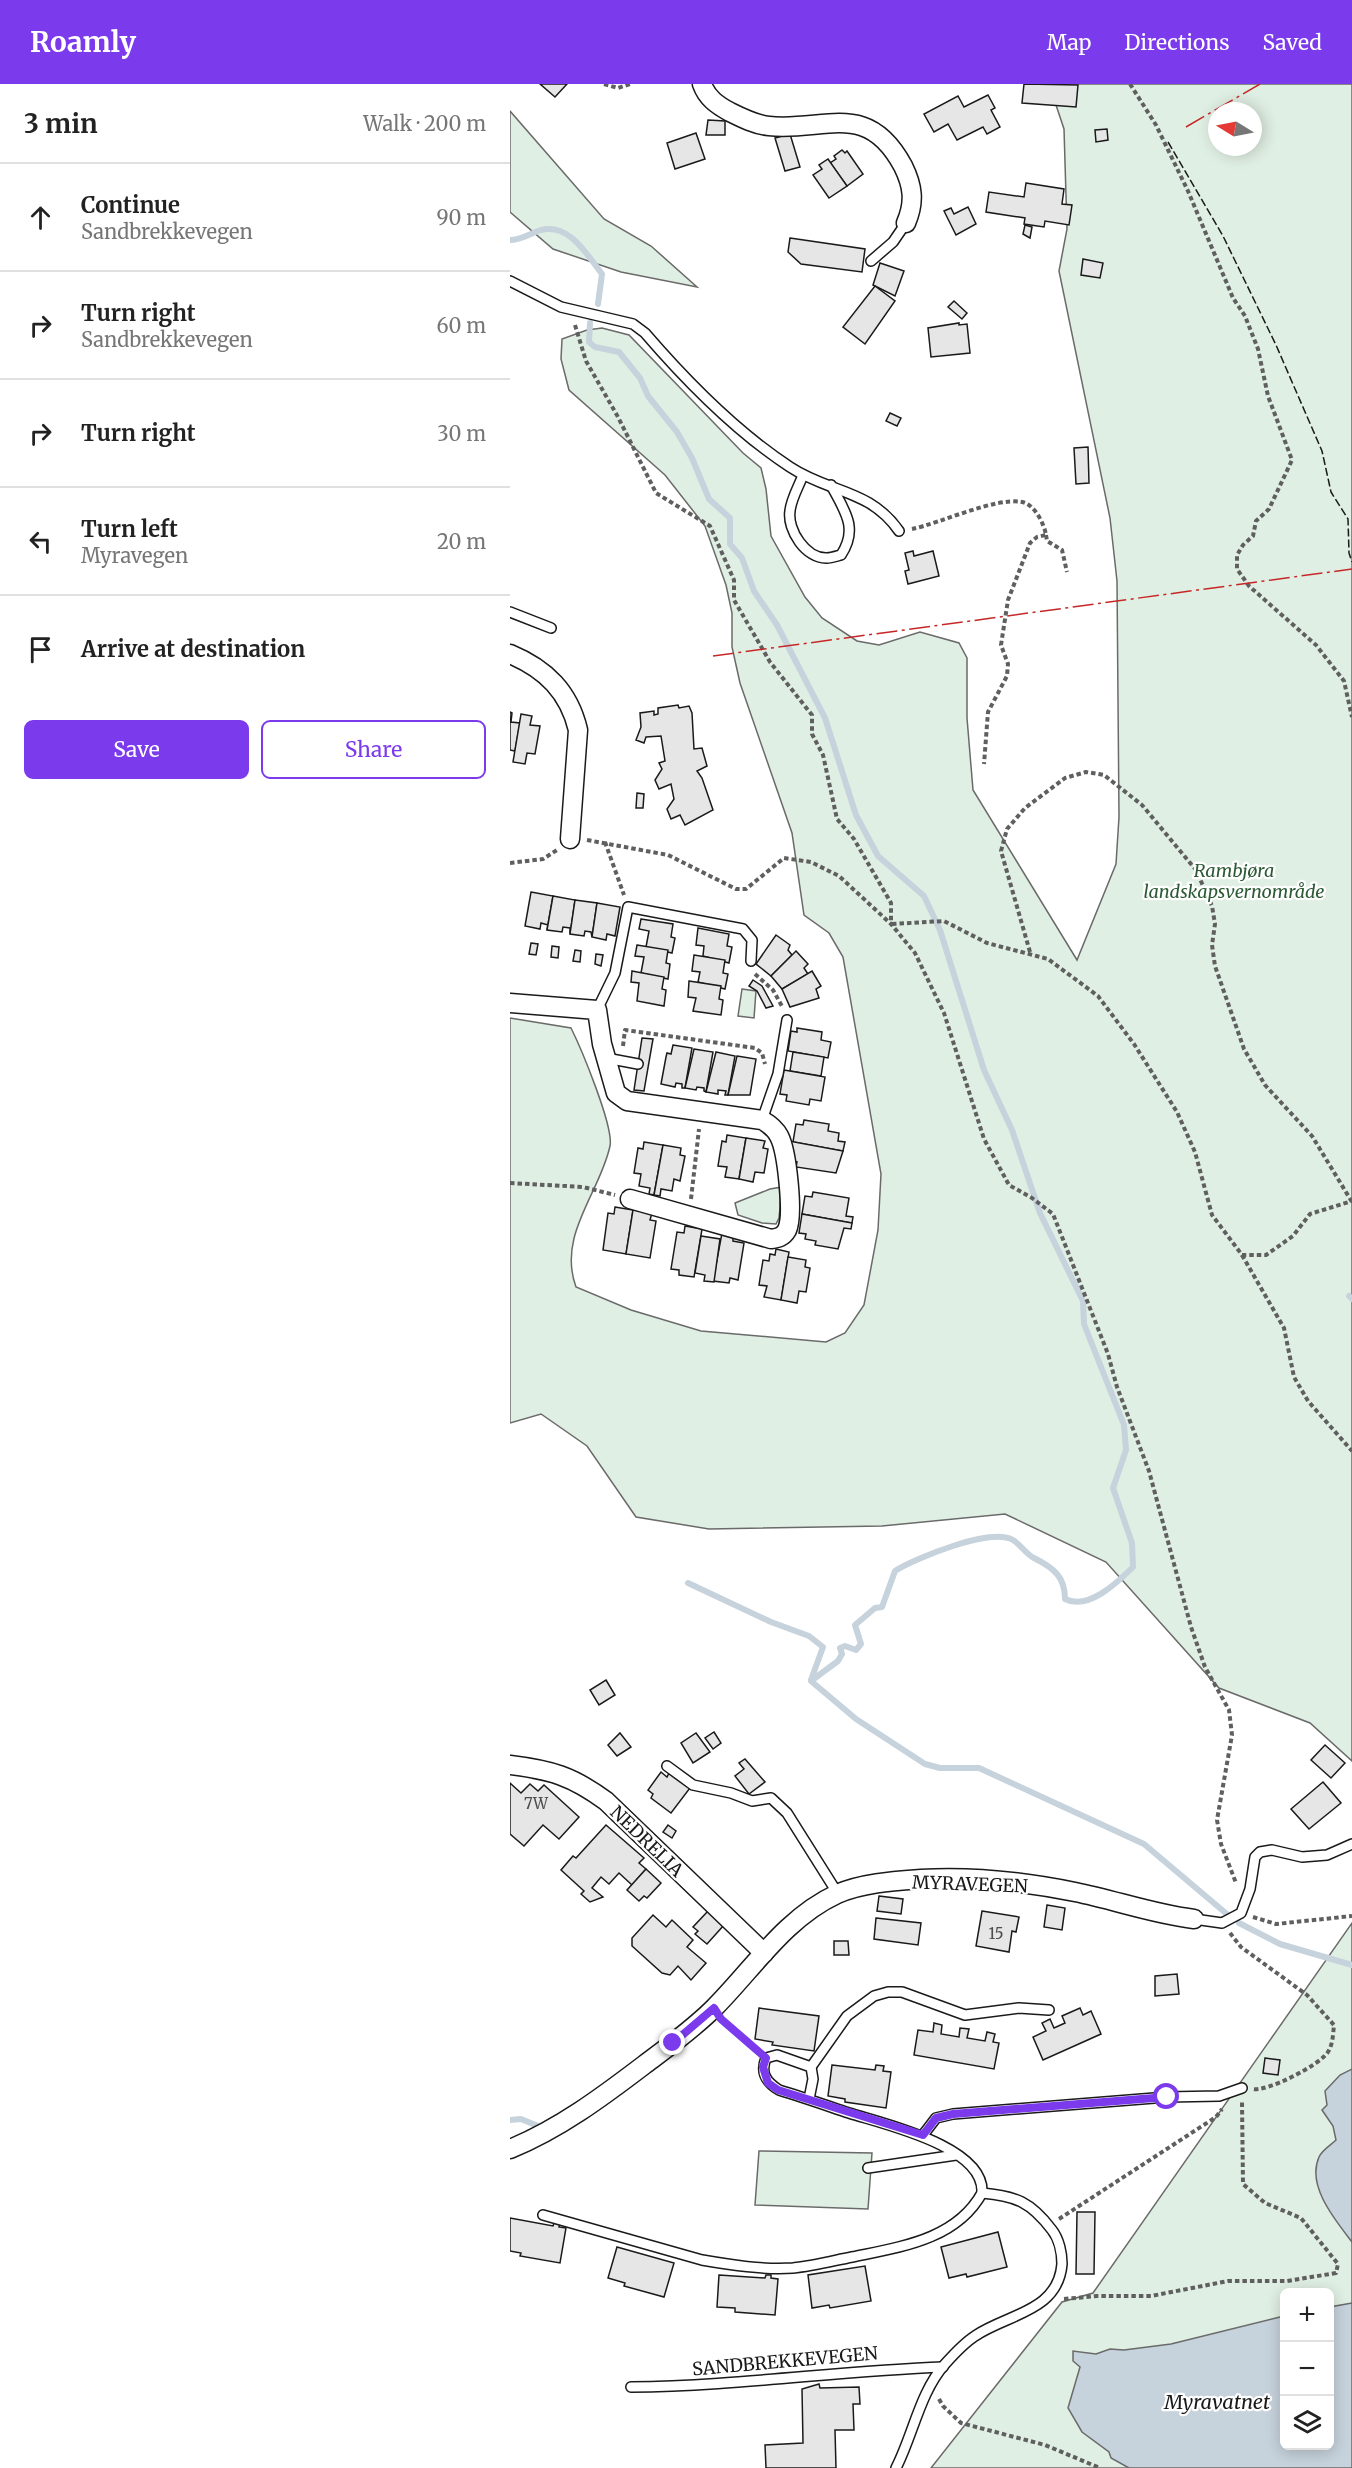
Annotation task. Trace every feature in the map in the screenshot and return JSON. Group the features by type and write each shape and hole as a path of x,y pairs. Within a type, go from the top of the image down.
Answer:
{"street":[{"path":"702,84 706,94 719,106 742,118 768,126 830,122 869,129 897,155 907,174 913,192 912,208 906,223"},
{"path":"510,654 527,661 557,685 574,713 578,730 570,838"},
{"path":"510,1003 597,1010 606,1058 616,1093 627,1101 701,1114 762,1120 772,1125 779,1136 785,1160 790,1222 786,1233 771,1239 630,1199"},
{"name":"NEDRELIA","path":"510,1765 561,1773 606,1801 764,1953"},
{"name":"MYRAVEGEN","path":"510,2149 565,2121 613,2088 714,2008 795,1922 838,1894 861,1887 924,1879 990,1882 1072,1891 1167,1916 1194,1919"}],"lane":[{"path":"871,261 893,242 906,223"},
{"path":"510,281 571,311 633,324 645,333 719,410 803,475 831,484 876,506 889,516 899,531"},
{"path":"803,475 790,510 790,525 798,541 811,552 826,559 841,555 849,543 850,528 831,484"},
{"path":"510,612 550,628"},
{"path":"597,1010 615,973 628,907 744,929 752,940 751,960"},
{"path":"762,1120 776,1080 787,1020"},
{"path":"606,1058 638,1064"},
{"path":"667,1766 693,1785 731,1793 752,1801 771,1798 787,1813 838,1894"},
{"path":"1194,1919 1222,1923 1241,1913 1246,1903 1255,1857 1260,1852 1272,1850 1302,1857 1327,1855 1352,1844"},
{"path":"809,2099 813,2079 811,2067 847,2016 874,1995 902,1992 966,2015 1019,2008 1049,2010"},
{"path":"543,2215 702,2259 750,2266 793,2268 922,2241 961,2220 974,2208 982,2193 983,2182 975,2169 956,2155 923,2135 809,2099 768,2083 763,2067 766,2058 777,2055 811,2067"},
{"path":"923,2135 936,2118 953,2114 1167,2097 1219,2096 1242,2088"},
{"path":"868,2168 956,2155"},
{"path":"896,2468 932,2383 943,2367 975,2336 1045,2301 1056,2286 1062,2254 1054,2233 1030,2206 1000,2195 982,2193"},
{"name":"SANDBREKKEVEGEN","path":"630,2387 769,2381 867,2370 943,2367"}],"path":[{"path":"604,84 618,88 630,84"},
{"path":"1130,84 1156,126 1188,191 1233,298 1245,316 1258,349 1268,396 1292,459 1269,509 1256,521 1253,536 1243,545 1237,555 1237,569 1249,585 1316,645 1344,681 1352,717"},
{"path":"571,311 586,361 618,417 656,493 710,526 734,580 734,600 770,662 812,715 812,734 823,755 837,819 854,839 891,903 891,924"},
{"path":"899,531 947,521 988,506 1011,501 1024,502 1032,507 1045,527 1047,541 1062,549 1067,572"},
{"path":"984,764 988,712 1007,676 1008,664 1001,645 1008,600 1030,543 1037,537 1046,535"},
{"path":"1030,952 1001,850 1007,829 1025,808 1065,778 1086,772 1104,775 1142,805 1196,870 1212,906 1215,924 1212,945 1215,966 1244,1049 1265,1085 1312,1136 1352,1201 1310,1214 1293,1236 1266,1255 1242,1254"},
{"path":"510,863 543,859 570,838 605,842 668,855 736,889 746,889 775,862 784,858 796,858 839,876 891,924 915,953 944,1013 984,1139 1009,1185 1032,1198 1053,1214 1108,1354 1117,1387 1149,1471 1191,1627 1205,1667 1228,1710 1232,1735 1217,1820 1221,1844 1246,1903"},
{"path":"605,842 628,907"},
{"path":"891,924 945,921 987,943 1030,952 1048,959 1098,996 1134,1044 1177,1112 1195,1152 1212,1215 1242,1254 1284,1328 1294,1377 1308,1401 1352,1451"},
{"path":"751,960 751,971 773,990 783,1008"},
{"path":"622,1049 626,1030 755,1048 762,1053 768,1077 776,1080"},
{"path":"689,1215 701,1114"},
{"path":"510,1184 583,1187 630,1199"},
{"path":"1241,1913 1276,1924 1352,1916"},
{"path":"714,2008 721,2019 766,2058"},
{"path":"1045,2301 1097,2296 1151,2296 1228,2280 1287,2281 1336,2273 1338,2264 1301,2218 1265,2203 1243,2184 1242,2088"},
{"path":"932,2383 943,2406 962,2423 1045,2445 1100,2468"}],"green space":[{"name":"Rambjøra landskapsvernområde","path":"1049,84 1352,84 1352,1761 1310,1723 1219,1688 1106,1562 1005,1514 882,1526 709,1529 636,1517 587,1446 541,1414 510,1423 510,1018 571,1028 589,1069 607,1122 610,1146 598,1181 582,1215 572,1250 572,1268 576,1287 631,1310 701,1331 826,1342 845,1333 864,1305 878,1230 881,1174 843,957 829,933 804,915 792,833 740,683 732,647 732,613 726,585 705,526 665,475 569,390 561,359 562,339 587,330 602,328 629,335 743,453 761,468 766,489 771,536 805,597 822,618 857,641 879,645 920,632 959,643 967,658 967,718 973,790 1077,960 1116,864 1119,817 1117,581 1110,518 1059,271 1067,229 1064,129"},
{"path":"510,111 604,219 651,246 697,287 621,272 553,249 510,212"},
{"path":"742,989 756,991 754,1018 738,1016"},
{"path":"782,1187 779,1218 776,1224 762,1223 738,1215 735,1203 770,1189"},
{"path":"1352,1923 1352,2468 931,2468 1062,2302 1093,2293"},
{"path":"759,2151 872,2153 868,2209 755,2205"}],"water":[{"path":"1352,2069 1352,2242 1325,2202 1316,2180 1316,2168 1320,2154 1336,2140 1333,2126 1322,2110 1327,2105 1325,2091 1340,2075"},
{"name":"Myravatnet","path":"1352,2303 1352,2468 1129,2468 1111,2458 1109,2452 1082,2432 1068,2408 1080,2367 1073,2361 1073,2351 1096,2354 1110,2349 1124,2350 1171,2344 1280,2317 1280,2450 1334,2450 1334,2306"}],"building":[{"path":"540,84 567,84 555,97"},
{"path":"1024,84 1078,85 1076,107 1022,103"},
{"path":"988,95 995,108 991,110 1000,127 987,134 983,127 957,140 948,124 934,132 924,114 958,96 964,107"},
{"path":"708,120 725,121 725,135 706,135"},
{"path":"1107,129 1108,140 1096,142 1095,130"},
{"path":"696,133 705,159 675,169 667,143"},
{"path":"790,134 800,167 785,171 775,138"},
{"path":"842,150 845,153 847,151 863,174 847,186 830,163 836,159 834,156"},
{"path":"828,159 847,186 829,198 813,175 822,169 819,165"},
{"path":"1026,183 1064,189 1062,204 1072,205 1069,225 1045,221 1044,227 1024,224 1025,218 986,212 989,192 1024,197"},
{"path":"968,207 976,224 956,235 944,211 951,208 954,214"},
{"path":"1025,225 1032,227 1030,238 1023,234"},
{"path":"790,238 865,249 862,272 801,264 788,252"},
{"path":"1083,259 1103,263 1100,278 1081,275"},
{"path":"880,263 904,271 895,296 873,285"},
{"path":"875,286 895,301 865,344 843,327"},
{"path":"954,301 967,313 962,319 948,307"},
{"path":"959,323 959,325 967,324 970,353 931,357 928,328"},
{"path":"890,413 901,418 897,426 886,421"},
{"path":"1088,447 1089,483 1076,484 1074,448"},
{"path":"913,551 914,556 933,551 939,576 908,584 905,571 909,570 905,553"},
{"path":"678,705 679,708 689,706 692,713 694,749 702,748 707,766 697,771 702,778 713,810 685,825 680,815 671,819 667,809 674,799 671,784 659,789 655,780 662,769 659,763 665,761 661,736 646,737 644,743 636,740 641,727 640,713 654,711 654,715 658,714 658,708"},
{"path":"510,712 512,713 511,722 520,723 515,751 510,750"},
{"path":"521,714 532,716 530,725 540,726 535,754 527,753 525,764 513,762"},
{"path":"637,793 644,794 643,808 636,808"},
{"path":"531,892 553,896 548,925 541,923 540,929 525,926"},
{"path":"553,896 575,900 570,934 570,928 563,927 562,932 547,930"},
{"path":"575,900 597,903 592,937 591,932 585,931 584,936 570,934"},
{"path":"597,903 620,907 615,936 607,934 606,940 592,937"},
{"path":"641,919 673,924 671,937 675,938 672,953 646,947 649,931 639,929"},
{"path":"698,928 729,934 727,946 732,947 729,963 703,956 704,946 696,945"},
{"path":"776,935 790,945 788,950 792,955 771,976 756,964"},
{"path":"531,943 538,944 536,955 529,954"},
{"path":"637,945 668,950 666,963 670,964 668,979 641,973 644,957 635,956"},
{"path":"552,946 559,947 558,958 551,957"},
{"path":"575,950 581,951 580,962 573,961"},
{"path":"796,951 808,964 804,968 808,974 782,989 771,976"},
{"path":"596,954 603,955 601,966 595,964"},
{"path":"694,955 725,960 723,973 728,974 725,989 698,982 700,972 692,971"},
{"path":"632,971 664,977 662,989 666,990 664,1006 637,1001 639,983 631,982"},
{"path":"812,971 821,986 816,989 819,998 790,1007 782,989"},
{"path":"753,980 762,986 773,1006 766,1008 757,991 749,986"},
{"path":"689,981 721,986 719,999 723,1000 721,1015 693,1011 696,998 688,997"},
{"path":"797,1028 822,1032 821,1040 831,1042 828,1058 788,1051 791,1031 797,1032"},
{"path":"642,1038 653,1039 644,1091 634,1090"},
{"path":"673,1045 692,1048 685,1088 682,1088 682,1084 676,1083 675,1087 661,1084 667,1053 671,1054"},
{"path":"694,1049 713,1052 706,1092 704,1088 697,1087 696,1090 685,1088"},
{"path":"716,1052 735,1056 728,1095 725,1095 726,1091 718,1090 718,1094 706,1092"},
{"path":"793,1052 824,1057 821,1076 790,1071"},
{"path":"737,1056 756,1059 750,1095 728,1095"},
{"path":"784,1070 825,1077 821,1101 810,1099 809,1105 786,1101 787,1095 780,1094"},
{"path":"804,1120 829,1124 828,1131 839,1133 838,1141 845,1142 843,1151 793,1142 796,1124 803,1125"},
{"path":"727,1135 746,1138 739,1179 725,1177 727,1167 718,1166 722,1141 726,1142"},
{"path":"746,1138 765,1141 763,1148 768,1149 764,1173 755,1172 753,1182 739,1179"},
{"path":"789,1141 843,1151 836,1173 796,1167 797,1162 790,1161"},
{"path":"644,1142 663,1145 654,1195 649,1194 650,1188 639,1186 641,1174 634,1173 638,1148 643,1149"},
{"path":"663,1145 681,1148 680,1155 685,1156 680,1181 674,1179 672,1191 661,1189 660,1196 654,1195"},
{"path":"813,1192 849,1198 846,1216 853,1217 852,1223 802,1214 805,1196 812,1197"},
{"path":"615,1207 633,1210 626,1254 603,1250 608,1213 614,1214"},
{"path":"633,1210 652,1213 650,1220 656,1221 650,1258 626,1254"},
{"path":"802,1214 852,1223 851,1229 844,1228 838,1249 815,1245 816,1241 805,1239 806,1234 799,1233"},
{"path":"685,1226 702,1229 694,1277 679,1275 679,1270 671,1269 677,1232 684,1233"},
{"path":"722,1233 733,1235 733,1241 744,1243 738,1280 730,1278 729,1283 713,1281"},
{"path":"701,1236 720,1239 714,1282 704,1281 705,1275 695,1273"},
{"path":"776,1249 789,1252 781,1300 764,1297 767,1286 759,1285 763,1260 769,1261 770,1254 775,1255"},
{"path":"788,1257 806,1260 805,1267 810,1268 806,1292 799,1291 797,1303 781,1300"},
{"path":"606,1680 615,1695 599,1705 590,1690"},
{"path":"714,1732 721,1743 713,1749 705,1738"},
{"path":"620,1733 631,1747 617,1756 608,1745"},
{"path":"696,1733 710,1752 693,1763 681,1743"},
{"path":"1325,1745 1345,1763 1331,1778 1311,1760"},
{"path":"745,1759 765,1782 749,1794 735,1776 744,1769 739,1763"},
{"path":"661,1772 667,1777 669,1773 690,1788 671,1813 651,1798 653,1794 648,1790"},
{"path":"1323,1782 1341,1803 1309,1829 1291,1809"},
{"path":"510,1783 521,1793 530,1784 538,1791 544,1785 579,1817 559,1839 543,1825 524,1846 510,1834"},
{"path":"606,1825 644,1858 639,1863 646,1869 632,1885 619,1873 609,1884 601,1877 592,1888 603,1897 590,1902 581,1894 584,1891 561,1870 573,1856 576,1858"},
{"path":"668,1825 676,1831 672,1838 663,1832"},
{"path":"646,1869 661,1883 647,1898 644,1896 639,1901 627,1890"},
{"path":"879,1896 903,1899 901,1914 877,1911"},
{"path":"1047,1905 1065,1908 1062,1930 1044,1927"},
{"path":"708,1911 724,1925 707,1944 695,1934 698,1931 693,1927"},
{"path":"982,1911 1019,1917 1016,1932 1012,1931 1009,1952 976,1946"},
{"path":"653,1915 666,1927 672,1920 693,1940 687,1947 706,1963 691,1980 678,1966 670,1975 662,1973 632,1946 632,1938"},
{"path":"876,1918 921,1923 918,1945 874,1939"},
{"path":"834,1941 848,1941 849,1955 834,1955"},
{"path":"1177,1974 1179,1994 1155,1996 1155,1976"},
{"path":"759,2008 819,2016 814,2051 772,2045 773,2042 755,2039"},
{"path":"1080,2008 1083,2015 1091,2011 1101,2034 1043,2060 1033,2037 1046,2031 1042,2023 1050,2019 1054,2028 1065,2023 1062,2016"},
{"path":"934,2023 942,2025 941,2034 959,2037 960,2028 969,2029 967,2038 985,2041 987,2032 995,2034 993,2042 999,2043 994,2069 914,2055 918,2030 933,2032"},
{"path":"1265,2058 1280,2060 1278,2075 1263,2073"},
{"path":"832,2065 875,2070 876,2065 884,2066 883,2071 891,2072 886,2108 845,2102 845,2099 828,2096"},
{"path":"1077,2212 1095,2212 1094,2274 1076,2274"},
{"path":"510,2218 553,2226 554,2223 560,2224 559,2227 566,2228 560,2263 520,2256 521,2253 510,2251"},
{"path":"998,2232 1007,2267 967,2277 966,2274 949,2278 941,2247"},
{"path":"617,2247 674,2263 664,2297 624,2286 625,2283 608,2278"},
{"path":"865,2266 871,2301 830,2308 829,2305 812,2308 808,2275"},
{"path":"719,2275 765,2278 766,2275 771,2275 771,2278 778,2279 775,2315 735,2312 735,2308 717,2307"},
{"path":"819,2384 820,2388 859,2387 860,2404 853,2404 854,2430 835,2430 836,2468 766,2468 765,2445 803,2443 802,2389"}],"waterway":[{"path":"510,240 551,229 569,236 584,250 602,274 598,304"},
{"path":"590,323 589,342 595,347 619,352 640,378 648,396 677,432 692,458 709,499 730,518 730,544 742,558 754,591 777,625 825,718 856,815 878,856 924,896 940,930 984,1070 1012,1130 1040,1213 1083,1301 1084,1324 1124,1425 1126,1450 1113,1488 1132,1543 1133,1567 1111,1587 1093,1598 1074,1602 1065,1599 1063,1585 1057,1574 1013,1540 1002,1537 988,1538 954,1546 895,1571 882,1607 875,1608 855,1625 861,1644 856,1650 845,1646 840,1648 842,1654 838,1661 811,1681 856,1719 925,1764 940,1768 979,1768 1144,1844 1228,1915"},
{"path":"1349,1296 1352,1299"},
{"path":"688,1583 771,1622 809,1636 823,1647 811,1680"},
{"path":"1239,1923 1280,1944 1352,1965"},
{"path":"510,2120 521,2119 543,2128"}],"fence":[{"path":"1168,142 1223,236 1276,345 1322,451 1331,492 1348,519 1349,553 1352,562"}],"power":[{"path":"1186,127 1260,84"},
{"path":"713,656 1352,569"}],"route":[{"path":"673,2043 714,2008 721,2019 766,2058 763,2067 766,2078 768,2083 778,2090 923,2135 930,2123 939,2116 1111,2104 1167,2097"}]}
